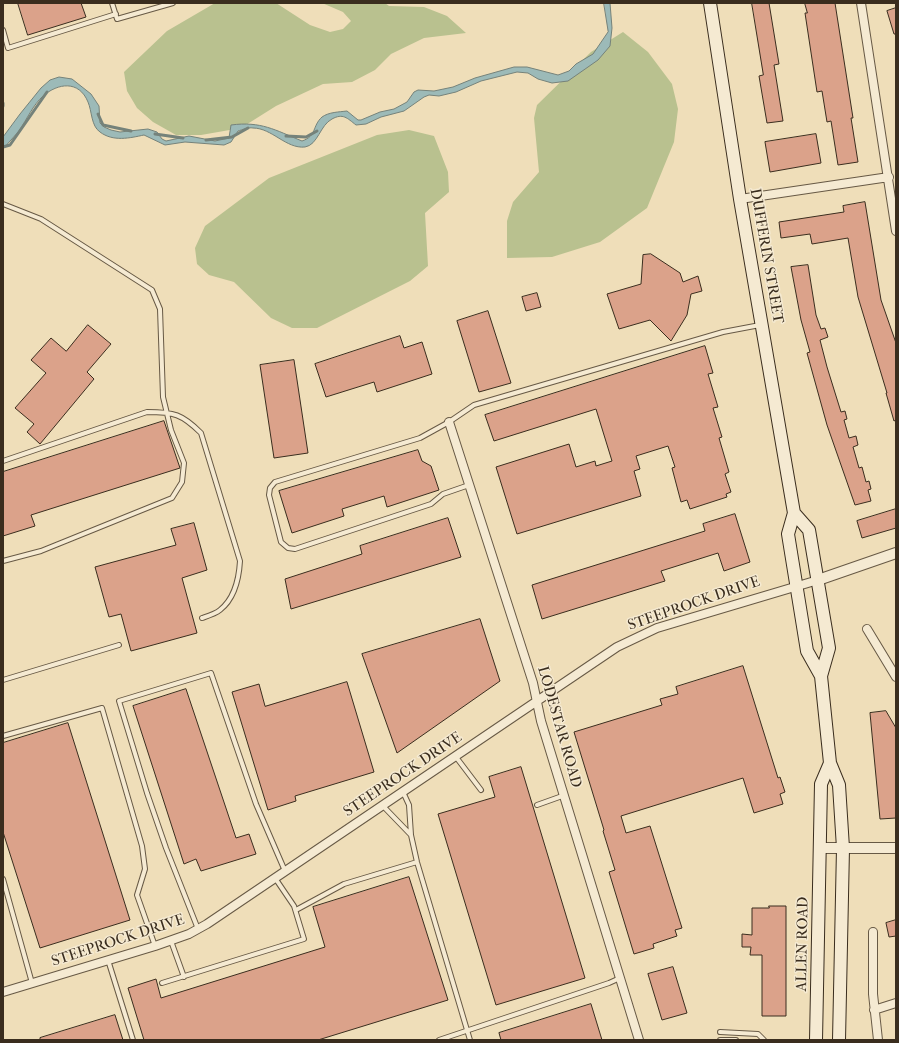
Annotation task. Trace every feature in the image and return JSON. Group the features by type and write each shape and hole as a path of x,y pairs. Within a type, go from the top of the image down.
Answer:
{"main road":[{"name":"DUFFERIN STREET","path":"710,3 740,199 794,513 788,534 807,652 821,676"},
{"name":"DUFFERIN STREET","path":"794,513 809,530 829,648 821,676 830,763 839,785 843,848"},
{"name":"DUFFERIN STREET","path":"820,848 821,784 830,763"},
{"name":"ALLEN ROAD","path":"816,1040 820,848"},
{"path":"839,1040 843,848"}],"street":[{"path":"860,3 889,177 896,231"},
{"path":"740,199 889,177"},
{"name":"LODESTAR ROAD","path":"449,422 537,701 541,721 565,795 639,1040"},
{"path":"818,580 896,553"},
{"name":"STEEPROCK DRIVE","path":"3,992 171,941 198,929 456,757 617,647 638,636 796,585 818,580"},
{"path":"867,630 896,677"},
{"path":"820,848 896,848"},
{"path":"873,932 874,1010 878,1040"},
{"path":"874,1010 896,1003"}],"lane":[{"path":"112,3 117,19 173,3"},
{"path":"3,30 8,48 116,14"},
{"path":"3,204 42,219 152,290 160,309 163,397 166,412 184,463 182,482 172,498 41,551 3,561"},
{"path":"469,485 443,494 431,504 295,549 288,548 281,542 269,495 270,488 275,482 420,438 449,422 474,405 723,332 762,325"},
{"path":"3,461 147,412 166,412 188,420 201,433 240,561 239,574 235,588 227,601 219,610 202,618"},
{"path":"3,680 120,645"},
{"path":"198,929 166,848 147,793 120,700 211,673 256,804 285,872"},
{"path":"3,736 102,708 142,846 145,869 137,895 155,946"},
{"path":"456,757 481,790"},
{"path":"403,792 409,804 411,835 417,862 470,1040"},
{"path":"537,805 565,795"},
{"path":"383,806 411,835"},
{"path":"296,910 344,884 417,862"},
{"path":"162,983 304,939 296,910 275,878"},
{"path":"3,879 32,983"},
{"path":"171,941 184,977"},
{"path":"108,960 133,1040"},
{"path":"439,1040 620,978"},
{"path":"720,1032 758,1034 764,1040"},
{"path":"720,1040 736,1040"}],"green space":[{"path":"215,3 276,3 310,25 330,32 343,29 351,21 343,12 322,3 385,3 389,6 424,7 447,16 466,33 424,38 391,54 375,70 352,82 323,84 276,106 241,128 201,135 176,135 153,122 137,108 127,91 124,72 167,31"},
{"path":"623,32 648,52 672,84 678,109 674,142 647,208 600,242 552,257 507,258 507,221 513,202 539,172 534,118 537,105 591,52"},
{"path":"409,130 434,136 448,172 449,192 425,213 428,266 410,281 317,328 292,328 271,318 234,282 209,275 197,264 195,248 205,226 269,178 377,135"}],"water":[{"path":"604,3 610,3 612,28 610,46 598,60 568,81 552,83 538,79 528,73 517,72 481,81 456,92 439,96 429,95 404,111 381,117 366,124 356,125 345,117 339,116 328,122 313,143 305,147 292,145 266,131 251,128 238,131 231,142 224,145 185,142 165,145 144,135 122,138 110,137 100,132 95,126 88,102 84,95 74,87 61,86 55,88 39,100 19,131 3,149 3,137 20,114 41,88 50,80 59,77 72,79 91,94 99,106 100,123 104,127 111,130 120,132 148,129 157,132 162,139 166,141 189,136 215,141 229,138 231,125 251,124 268,127 302,141 307,139 312,134 322,117 334,112 347,111 358,120 361,120 380,112 394,109 407,102 414,92 418,90 434,91 453,87 475,78 514,67 527,67 558,75 569,71 576,64 593,54 608,32"}],"building":[{"path":"18,3 81,3 86,17 28,35"},
{"path":"752,3 769,3 779,64 774,65 783,121 767,123 759,76 763,75"},
{"path":"805,3 835,3 853,118 851,118 858,162 838,165 831,121 827,122 822,91 817,92 805,13 807,13"},
{"path":"896,8 896,34 894,34 887,11"},
{"path":"816,134 821,163 770,172 765,142"},
{"path":"865,202 881,300 896,343 896,420 894,421 858,297 848,238 812,244 810,234 781,238 779,222 844,212 843,206"},
{"path":"651,254 680,273 683,282 698,276 702,291 691,294 687,315 671,341 650,320 619,329 607,294 641,284 643,255"},
{"path":"808,265 816,315 821,329 825,328 828,337 820,340 827,367 841,412 845,411 847,419 844,420 849,438 856,436 858,445 853,447 859,468 862,467 866,482 869,481 871,489 868,490 871,501 855,505 827,425 807,353 810,352 801,320 791,267"},
{"path":"537,293 541,307 526,311 522,297"},
{"path":"488,311 511,383 479,392 457,321"},
{"path":"88,325 111,344 87,372 94,379 40,444 27,432 34,424 15,408 46,373 31,360 51,338 66,351"},
{"path":"400,336 404,348 422,342 432,374 377,392 374,382 326,397 315,364"},
{"path":"705,346 713,373 708,374 718,407 713,408 722,437 719,438 729,472 725,474 731,492 726,494 727,497 690,509 687,500 681,502 672,468 675,467 668,446 636,456 640,469 634,471 641,496 517,534 496,467 569,444 576,467 595,461 596,466 612,461 596,409 494,441 485,415"},
{"path":"294,360 308,453 274,458 260,365"},
{"path":"164,421 180,468 31,515 35,526 3,536 3,472"},
{"path":"418,450 422,461 431,466 439,490 387,507 384,496 342,509 344,516 292,533 279,491"},
{"path":"896,509 896,528 862,538 857,521"},
{"path":"735,514 750,562 724,571 718,553 661,571 665,581 542,619 532,585 705,531 703,524"},
{"path":"448,518 461,557 291,609 285,579 362,554 360,546"},
{"path":"194,523 207,570 182,578 197,633 131,651 121,614 109,617 95,567 176,545 171,529"},
{"path":"480,619 500,681 397,753 362,654"},
{"path":"743,666 778,778 780,777 785,792 780,794 783,804 754,813 743,778 621,816 626,833 650,826 682,928 675,930 677,936 653,944 654,948 634,954 609,872 615,870 574,732 662,705 660,699 678,694 676,687"},
{"path":"347,682 374,772 295,796 296,801 268,810 232,692 259,684 265,706"},
{"path":"186,689 236,838 249,834 256,854 201,871 196,859 184,864 133,706"},
{"path":"886,711 896,728 896,818 880,819 870,713"},
{"path":"68,723 130,920 40,948 3,832 3,743"},
{"path":"521,767 585,978 496,1005 438,814 495,797 489,777"},
{"path":"409,877 448,1000 318,1040 144,1040 128,988 156,979 161,998 325,947 313,907"},
{"path":"769,906 786,906 786,1016 762,1016 762,955 750,955 751,947 742,947 742,934 752,935 752,908 769,908"},
{"path":"896,920 896,936 889,937 886,923"},
{"path":"673,967 687,1013 662,1020 648,974"},
{"path":"591,1004 602,1040 501,1040 499,1033"},
{"path":"115,1015 123,1040 40,1040 40,1038"}],"waterway":[{"path":"3,147 10,145 47,92"},
{"path":"98,114 103,125 131,131"},
{"path":"206,140 232,137 248,128"},
{"path":"286,136 306,137 317,131"},
{"path":"155,134 183,138"}]}
